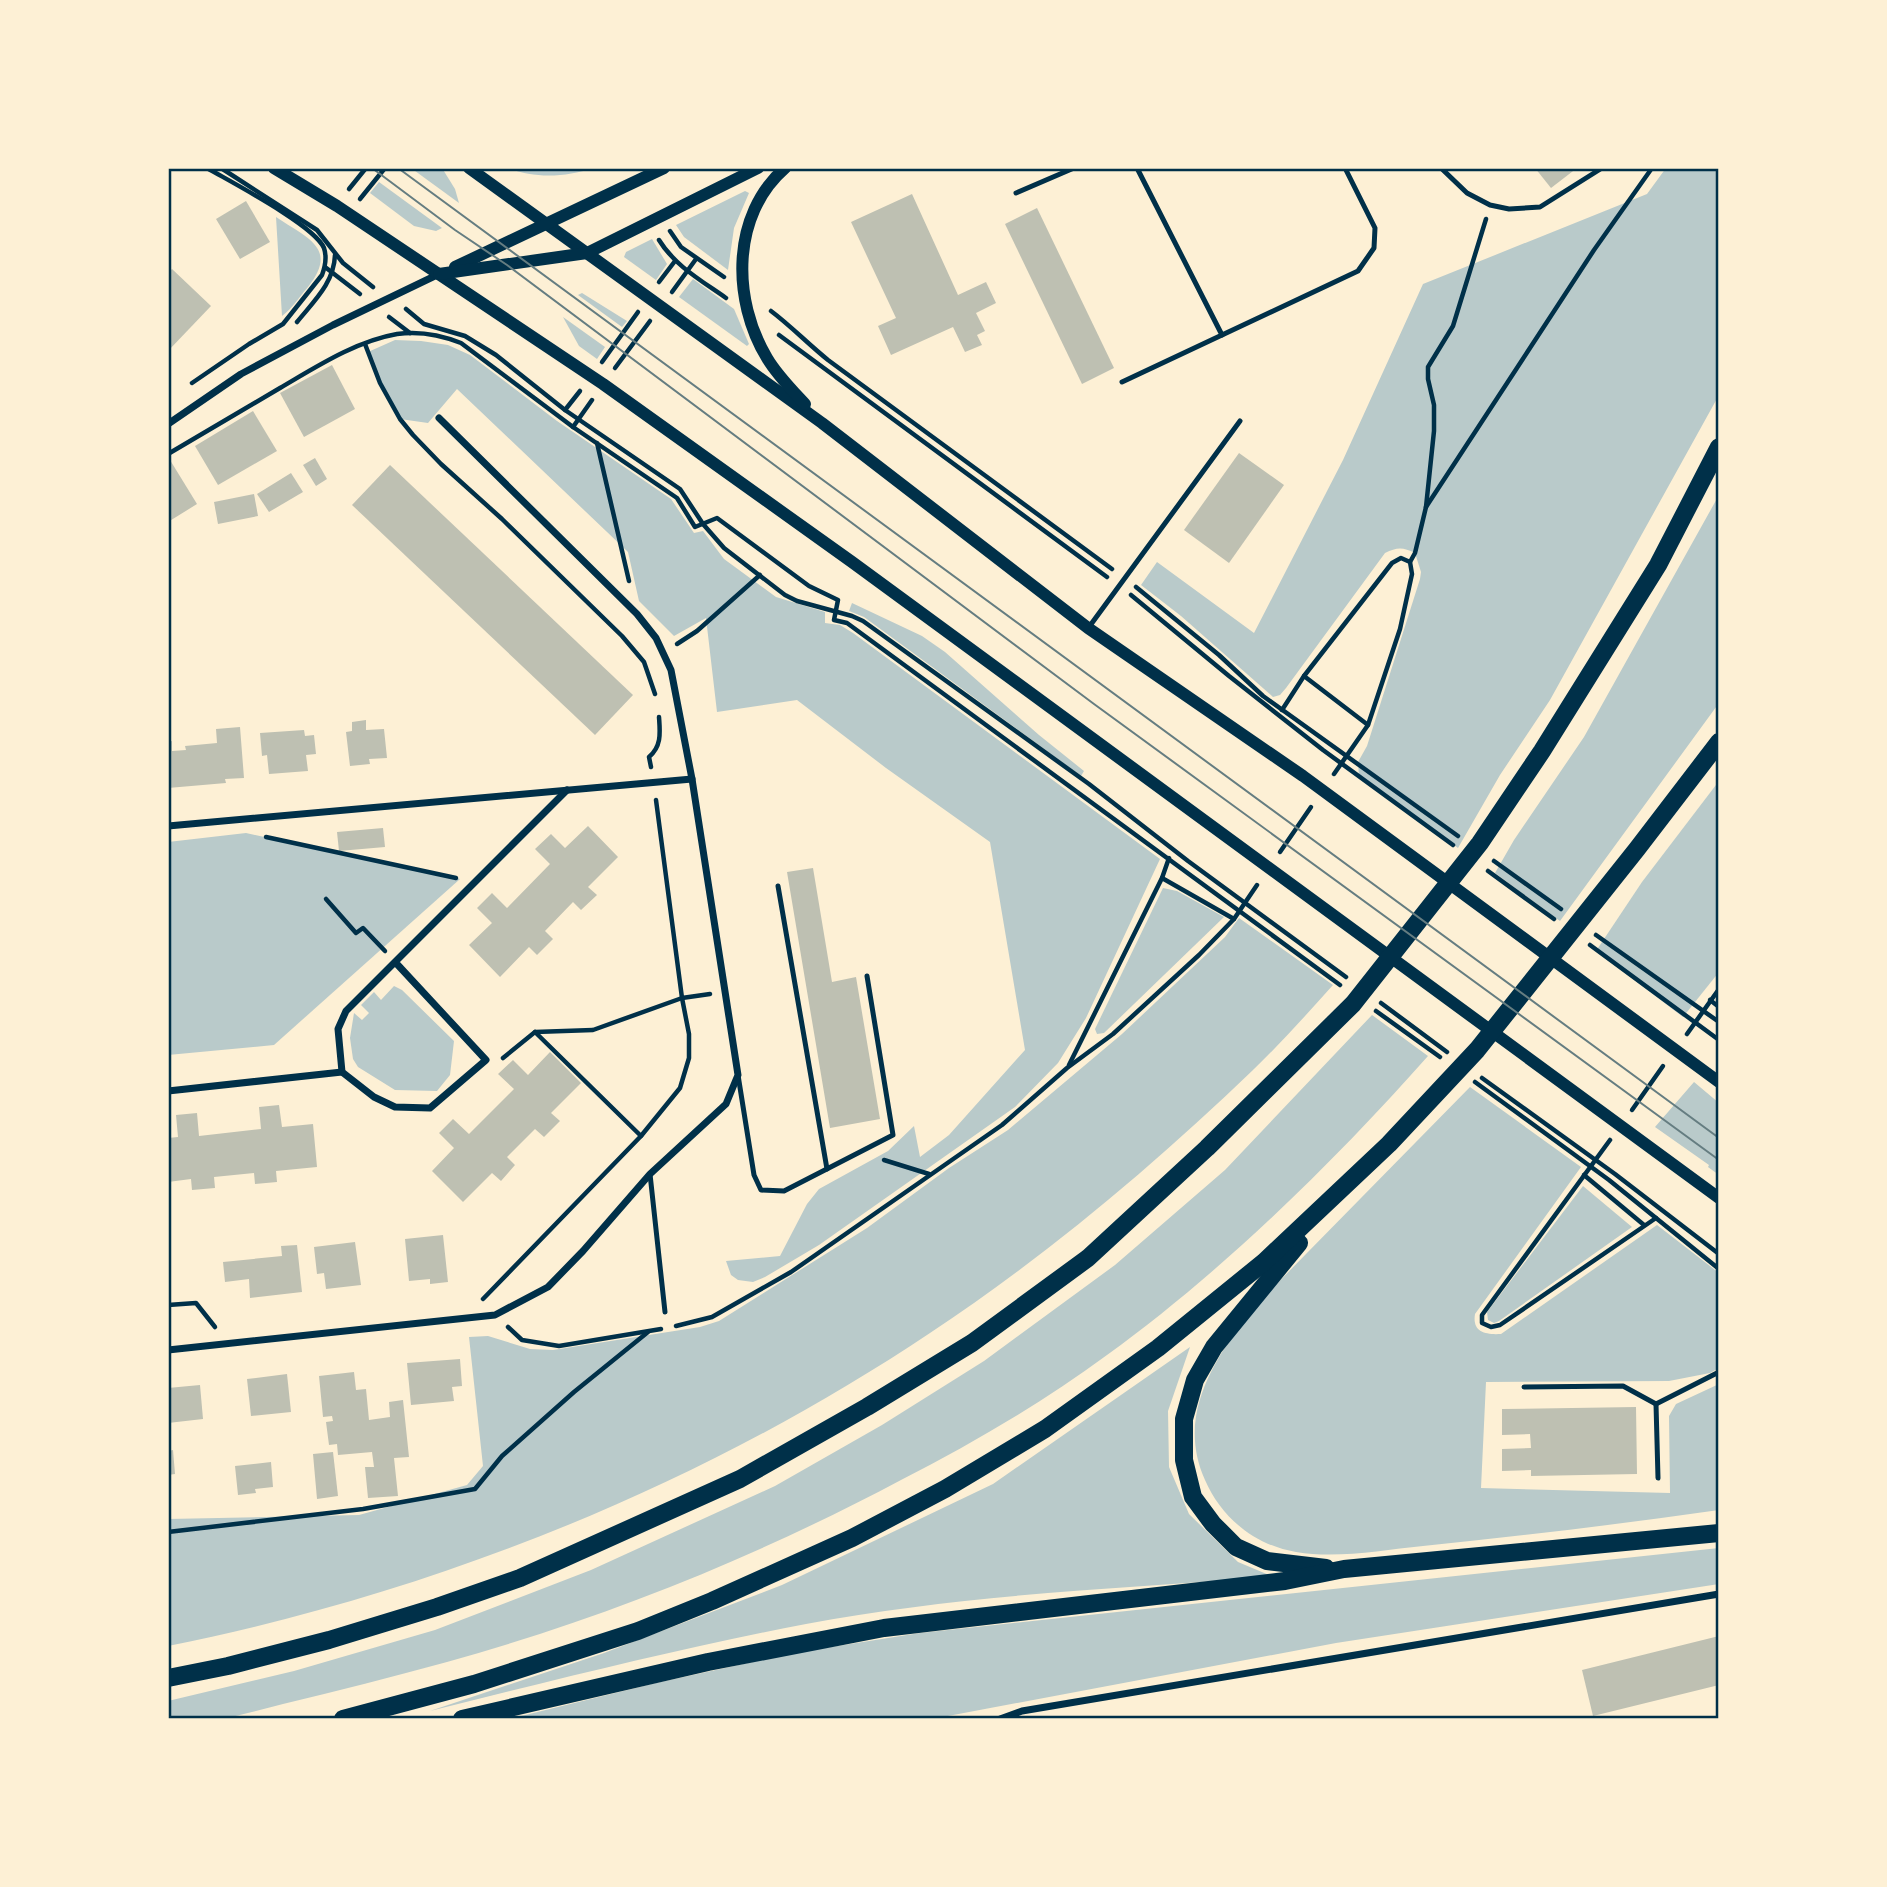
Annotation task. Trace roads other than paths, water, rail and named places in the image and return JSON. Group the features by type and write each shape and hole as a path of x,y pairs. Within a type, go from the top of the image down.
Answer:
{"main road":[{"path":"168,1678 329,1640 437,1607 520,1578 740,1479 867,1407 972,1343 1088,1258 1208,1148 1353,1003 1480,843 1542,751 1658,565 1719,447"},
{"path":"343,1719 474,1684 638,1631 712,1601 852,1538 945,1489 1045,1429 1158,1348 1264,1262 1338,1194 1477,1050 1719,742"},
{"path":"1338,1194 1247,1305 1195,1380 1184,1419 1184,1460 1193,1497 1213,1524 1236,1547 1267,1560 1344,1569"},
{"path":"462,1719 708,1662 884,1628 1285,1581 1344,1569 1717,1533"}],"street":[{"path":"274,168 337,206 592,376 1719,1198"},
{"path":"469,168 822,423 1088,628 1303,776 1719,1082"},
{"path":"168,424 241,374 333,325 664,168"},
{"path":"439,274 586,253 758,168"},
{"path":"785,168 767,187 756,207 747,233 741,273 747,313 758,342 768,360 822,423"},
{"path":"168,1350 495,1315 548,1287 650,1174 726,1104 738,1075 692,779 671,670 656,638 637,614 439,418"},
{"path":"168,826 692,779"},
{"path":"342,1072 338,1029 346,1011 567,790"},
{"path":"168,1091 342,1072 374,1097 395,1107 430,1108 486,1060 396,963"},
{"path":"1000,1719 1719,1594"}],"lane":[{"path":"1016,193 1074,168"},
{"path":"1138,168 1222,335"},
{"path":"1122,382 1358,271 1374,248 1375,228 1345,168"},
{"path":"1441,168 1468,193 1490,205 1509,209 1540,207 1602,168"},
{"path":"1088,628 1240,421"},
{"path":"778,886 827,1169"},
{"path":"738,1075 754,1175 761,1189 784,1191 893,1135 867,976"},
{"path":"650,1174 665,1312"},
{"path":"1656,1404 1719,1372"},
{"path":"1524,1387 1623,1386 1656,1404"},
{"path":"1656,1404 1658,1478"}],"tram line":[{"path":"372,168 507,265 1094,704 1719,1160"},
{"path":"398,168 1719,1138"}]}
